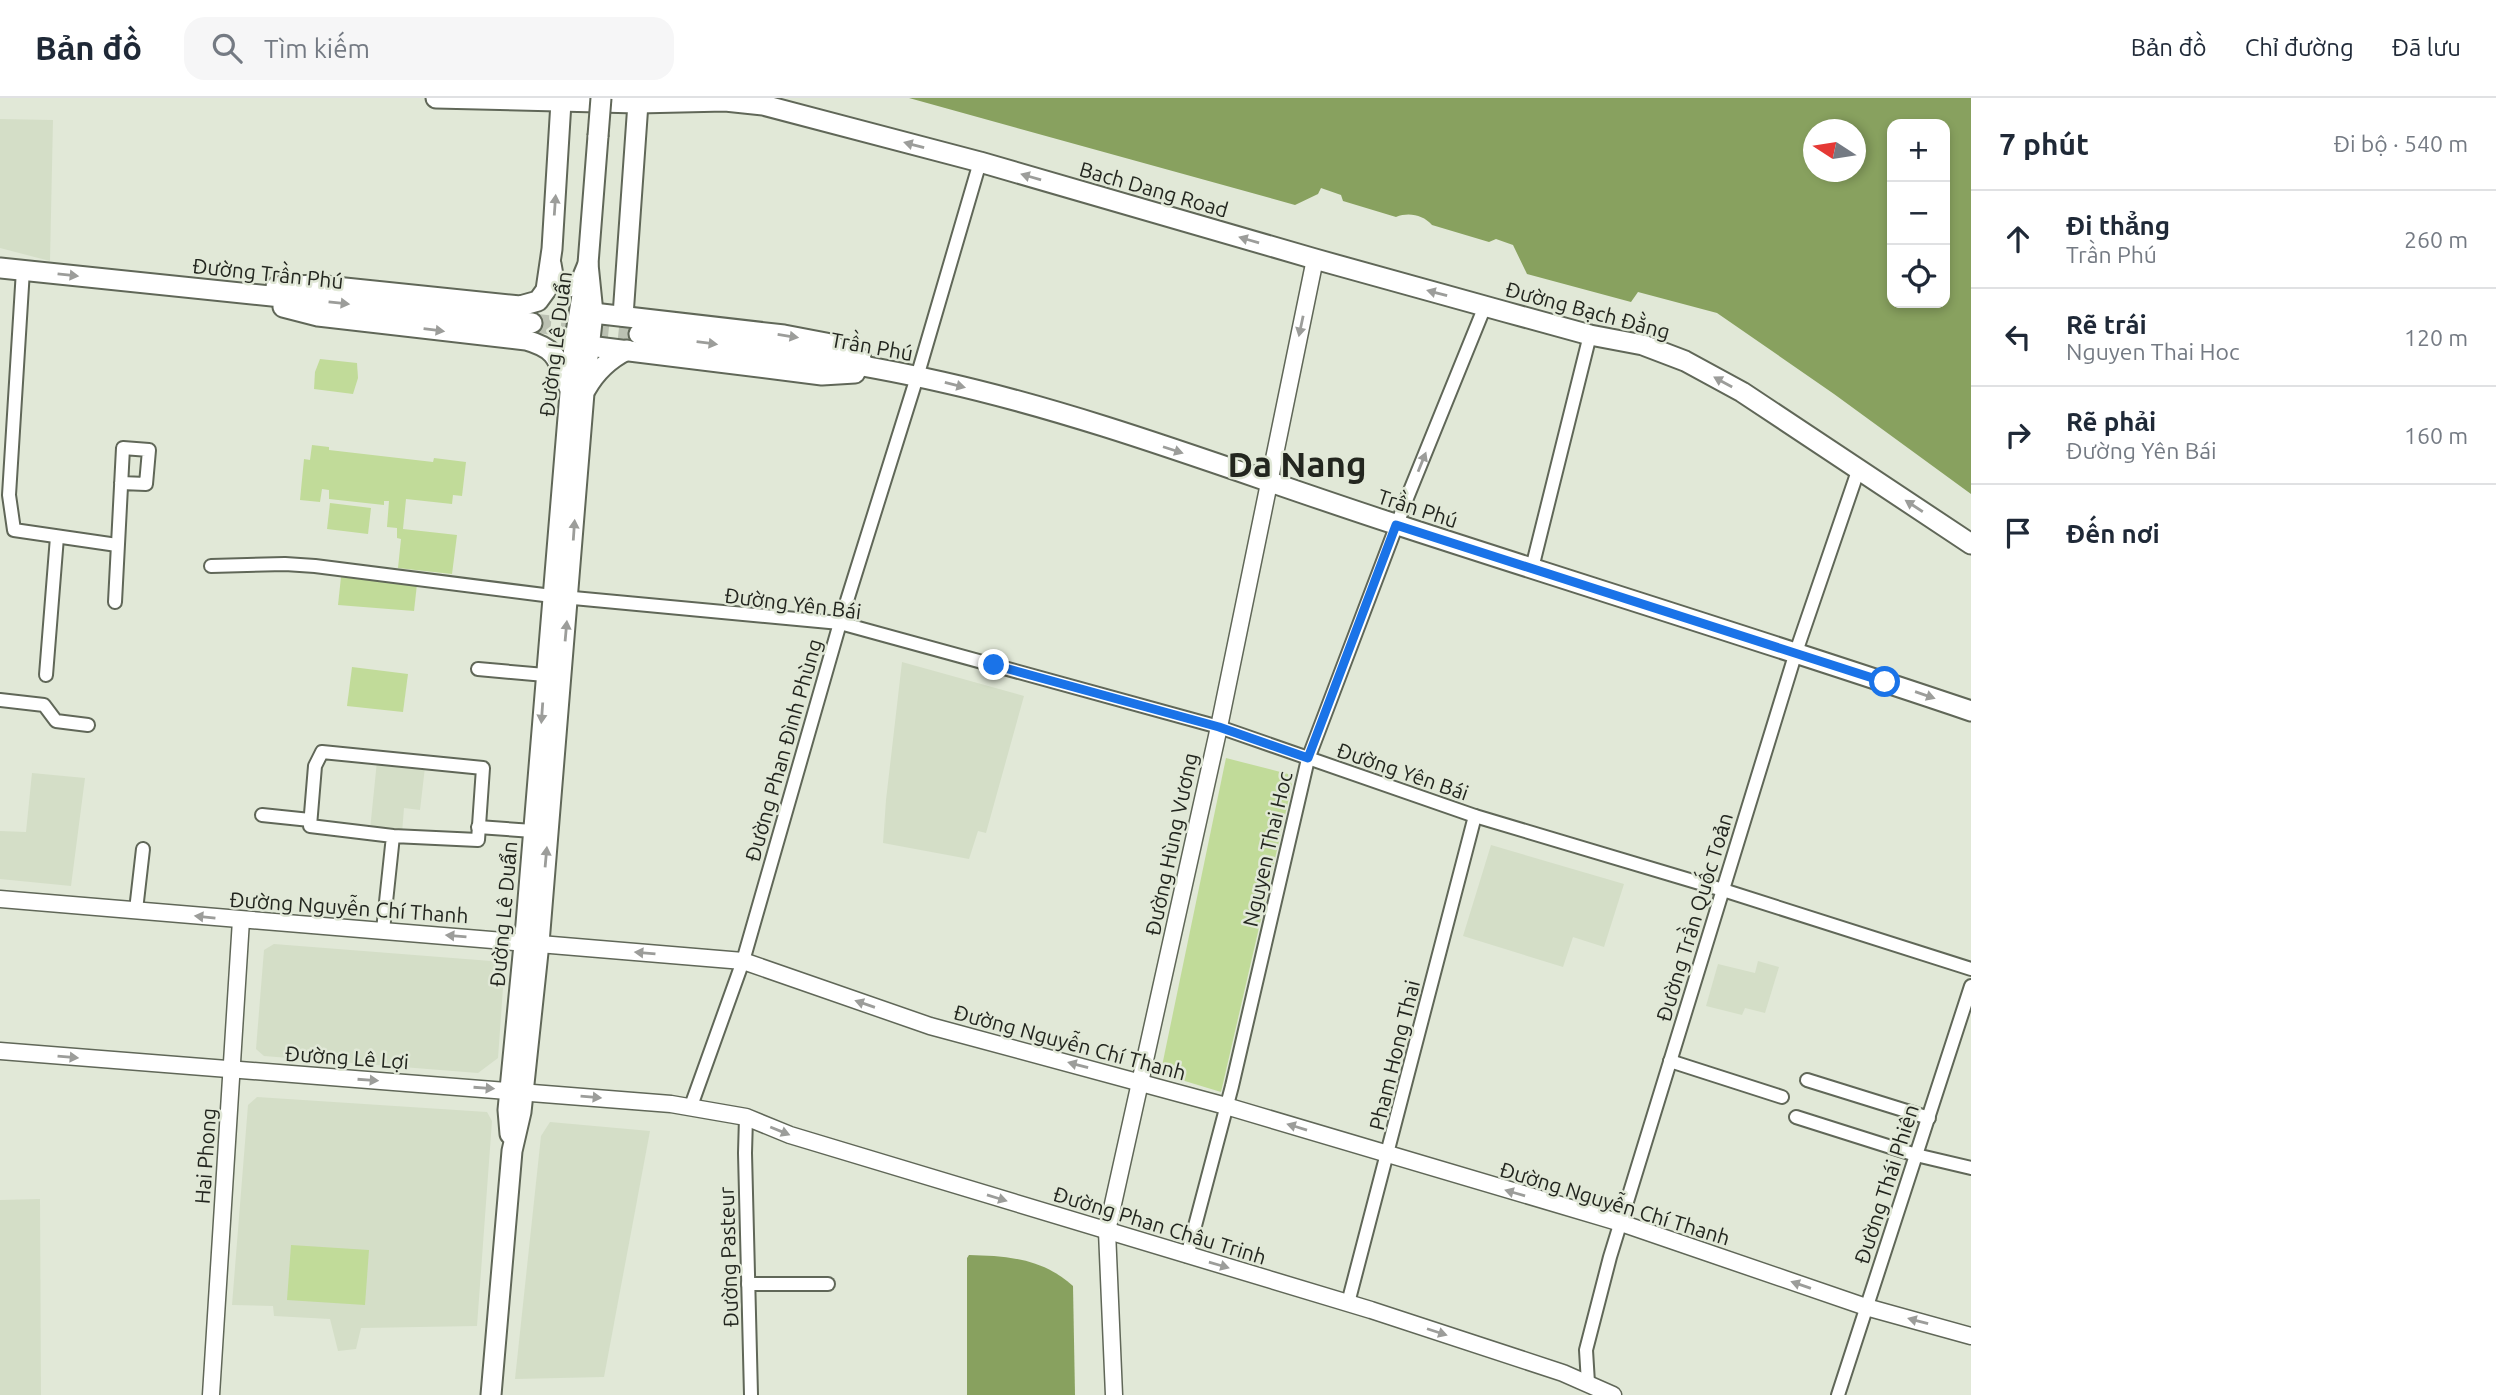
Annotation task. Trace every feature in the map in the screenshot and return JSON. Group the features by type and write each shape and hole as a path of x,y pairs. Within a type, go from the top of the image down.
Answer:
{"main road":[{"path":"436,98 638,103 725,101 763,105 980,162"},
{"path":"561,102 551,272 554,281 569,287 581,281 588,264 601,98"},
{"path":"624,316 638,103"},
{"name":"Bach Dang Road","path":"980,162 1315,259"},
{"path":"223,291 316,285 530,305 546,290 552,249"},
{"name":"Đường Bạch Đằng","path":"1315,259 1590,335 1643,345 1685,361 1742,392 1971,544"},
{"name":"Đường Lê Duẩn","path":"577,392 590,346 593,313 588,264"},
{"name":"Đường Lê Duẩn","path":"491,1395 512,1151 521,1112 517,1091 577,392 578,311 588,264"},
{"name":"Đường Trần Phú","path":"0,268 531,323"},
{"path":"223,291 318,316 544,345 557,358 577,392 604,365 633,342"},
{"path":"593,313 784,335 826,343 888,372"},
{"name":"Trần Phú","path":"590,346 633,342 783,352 917,377 1006,398 1268,480 1396,525 1796,652 1971,711"},
{"name":"Đường Lê Duẩn","path":"531,942 533,831 545,676 560,597"}],"street":[{"name":"Đường Phan Đình Phùng","path":"691,1106 743,961 840,623 917,377 980,162"},
{"name":"Đường Hùng Vương","path":"1114,1395 1107,1231 1219,727 1315,259"},
{"path":"23,270 5,481 14,530 117,545"},
{"name":"Nguyen Thai Hoc","path":"1187,1256 1226,1106 1308,758 1396,525 1485,306"},
{"path":"1532,568 1590,335"},
{"name":"Đường Trần Quốc Toản","path":"1590,1389 1586,1350 1621,1223 1796,652 1859,468"},
{"path":"115,602 121,483"},
{"path":"46,675 57,537"},
{"name":"Đường Yên Bái","path":"211,566 315,566 560,597 840,623 1219,727 1475,816 1723,890 1971,969"},
{"path":"478,669 545,676"},
{"path":"0,700 44,705 56,720 88,725"},
{"path":"262,815 310,823 393,836 478,840 482,768 322,752 315,766 310,823"},
{"name":"Pham Hong Thai","path":"1348,1303 1475,816"},
{"path":"478,827 533,831"},
{"path":"383,930 393,836"},
{"path":"136,910 143,849"},
{"name":"Đường Nguyễn Chí Thanh","path":"0,899 743,961 930,1026 1226,1106 1621,1223 1866,1307 1971,1336"},
{"name":"Hai Phong","path":"211,1395 241,920"},
{"name":"Đường Thái Phiên","path":"1838,1395 1971,986"},
{"name":"Đường Lê Lợi","path":"0,1051 231,1069 305,1070 691,1106"},
{"path":"1670,1061 1782,1097"},
{"path":"1807,1080 1928,1118"},
{"name":"Đường Phan Châu Trinh","path":"691,1106 746,1117 790,1135 1348,1303 1613,1395"},
{"name":"Đường Pasteur","path":"746,1117 751,1395"},
{"path":"1796,1117 1916,1155 1971,1168"},
{"path":"748,1284 828,1284"}],"shaded area":[{"path":"909,98 1971,98 1971,494 1717,313 1638,292 1631,302 1527,274 1513,245 1496,239 1489,242 1432,225 1415,215 1396,217 1343,201 1341,195 1321,188 1318,194 1295,205"},
{"path":"0,119 53,120 50,261 0,248"},
{"path":"320,359 357,363 358,378 353,394 314,389 315,372"},
{"path":"312,445 329,447 329,450 433,462 434,458 466,462 462,496 453,495 452,504 406,499 403,529 457,535 452,574 398,568 401,539 397,538 397,528 387,527 389,501 384,501 384,505 329,499 329,490 322,489 320,502 300,500 304,459 310,460"},
{"path":"330,503 371,508 368,534 327,529"},
{"path":"341,577 417,584 414,611 338,605"},
{"path":"902,662 1024,696 986,833 978,831 969,859 883,843"},
{"path":"352,667 408,674 403,712 347,706"},
{"path":"1226,758 1288,774 1292,785 1221,1092 1165,1075 1162,1066"},
{"path":"377,761 425,767 420,810 404,808 402,833 370,830"},
{"path":"32,773 85,778 71,886 0,879 0,831 26,832"},
{"path":"1491,845 1624,884 1604,947 1573,937 1563,967 1463,936"},
{"path":"274,944 491,961 504,974 498,1058 478,1073 264,1056 256,1049 264,950"},
{"path":"1758,961 1779,967 1765,1013 1745,1008 1742,1015 1706,1006 1718,964 1755,973"},
{"path":"257,1097 487,1112 492,1121 477,1326 361,1328 356,1349 338,1351 330,1319 274,1316 273,1306 232,1305 248,1105"},
{"path":"550,1122 650,1131 604,1377 515,1379 541,1136"},
{"path":"40,1199 41,1395 0,1395 0,1200"},
{"path":"291,1245 369,1250 365,1305 287,1300"},
{"path":"969,1255 1024,1260 1049,1269 1073,1286 1075,1395 967,1395"}],"tunnel":[{"path":"532,323 639,334"}],"district":[{"name":"Da Nang","path":"1297,464"}],"route":[{"path":"994,665 1219,727 1308,758 1396,525 1885,682"}]}
